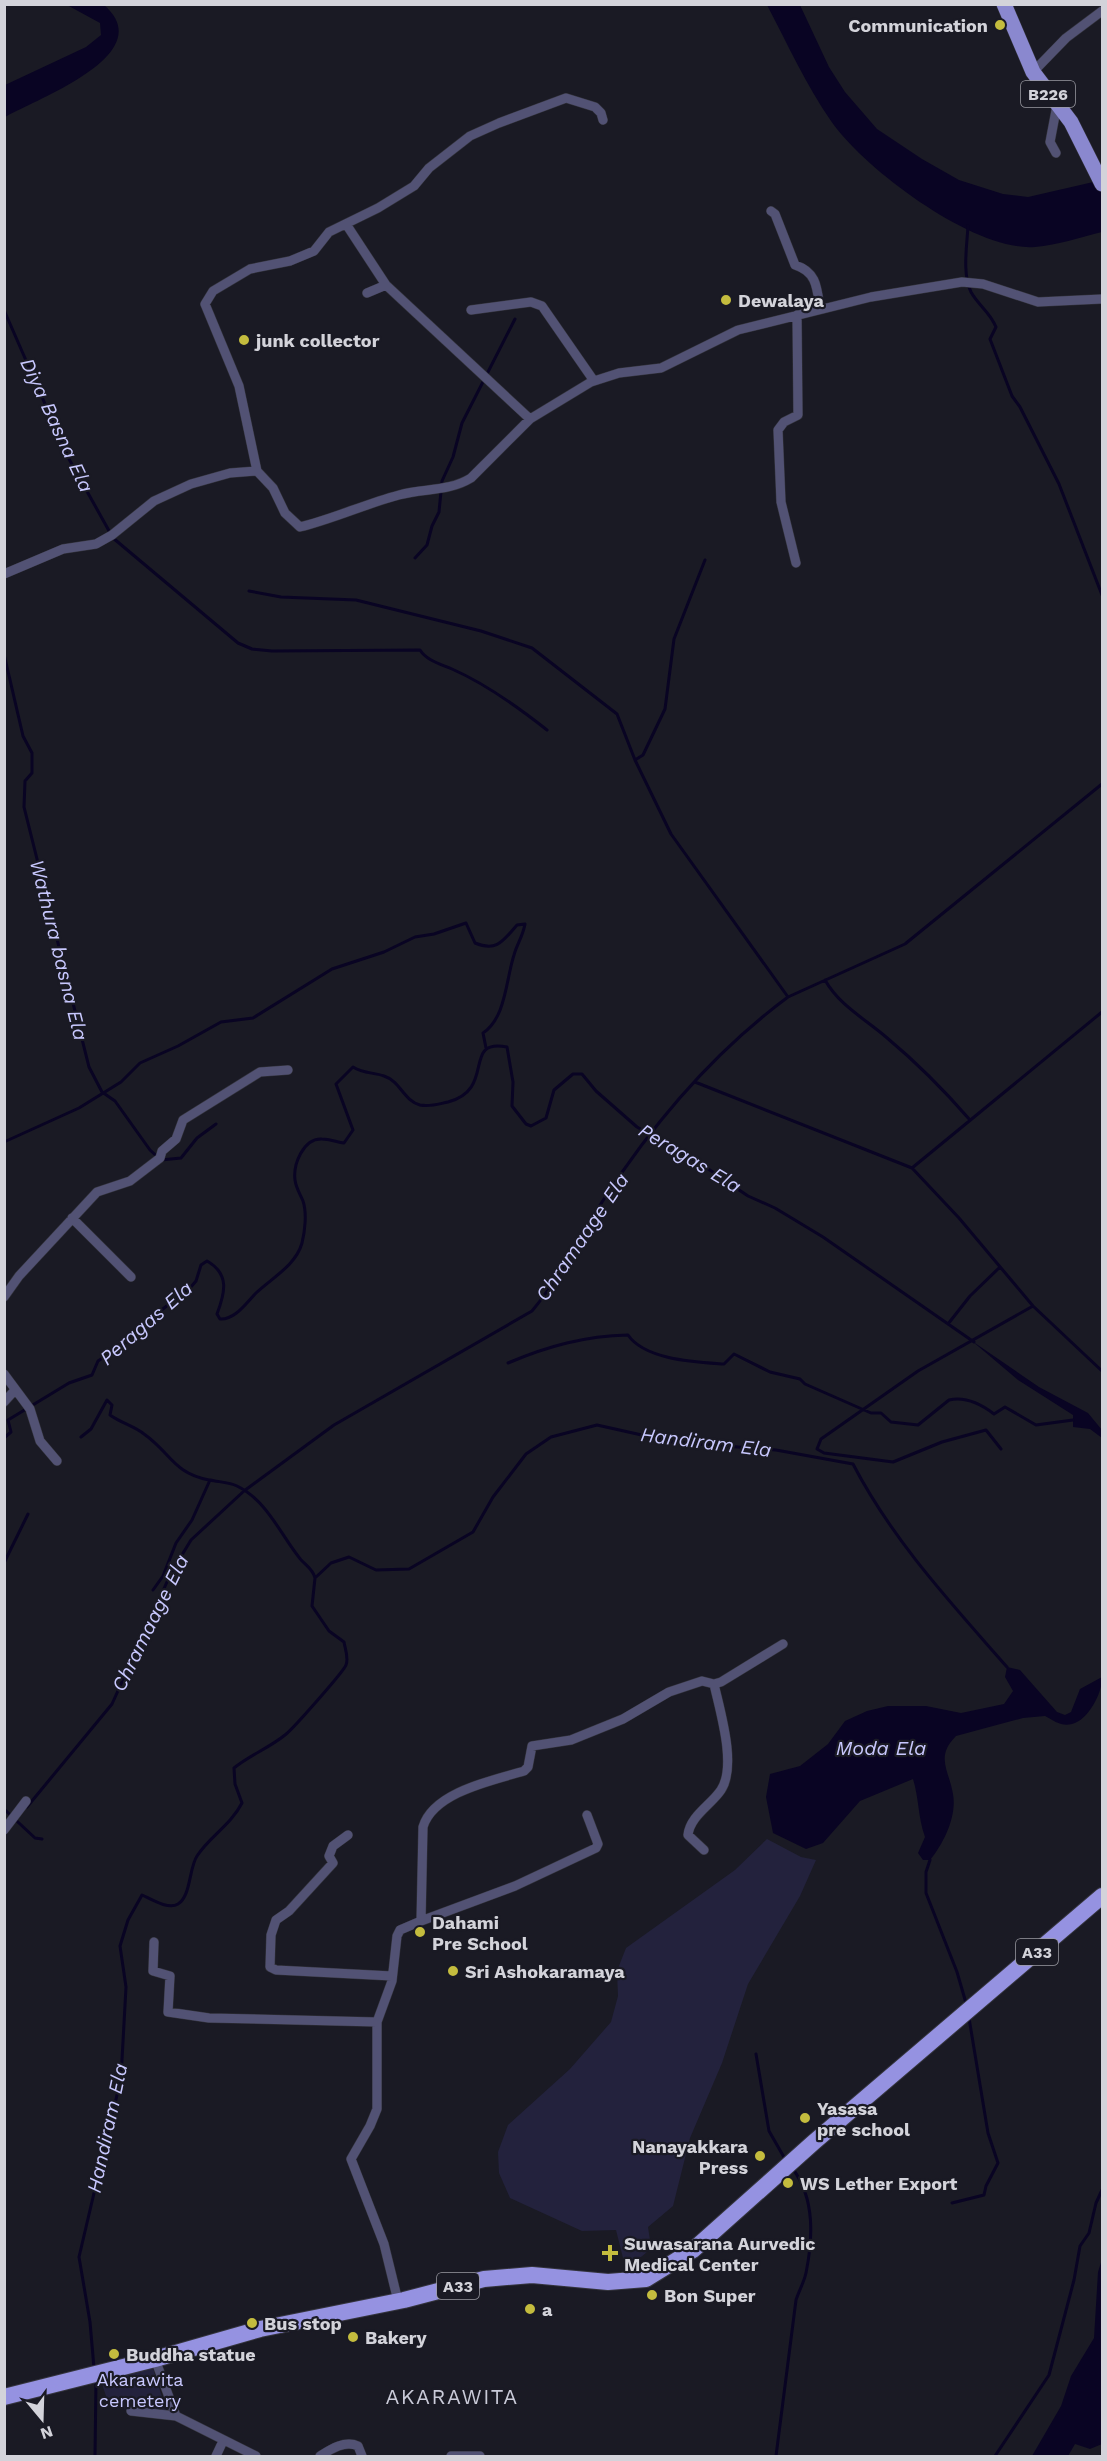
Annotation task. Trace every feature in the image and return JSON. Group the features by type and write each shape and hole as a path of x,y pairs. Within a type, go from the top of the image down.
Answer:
{"highway":[{"name":"A33","path":"4,2397 155,2359 260,2329 398,2301 489,2279 532,2276 608,2282 646,2279 693,2250 789,2164 1102,1896"}],"main road":[{"name":"B226","path":"1004,4 1033,72 1076,130 1101,181"}],"street":[{"path":"1033,72 1066,38 1102,11"},
{"path":"603,120 595,107 566,98 537,107 470,136 429,168 414,186 329,232 314,251 302,258 250,269 213,291 206,299 205,304 238,386 257,471 273,488 285,513 296,526 315,523 399,495 442,490 471,478 530,418 594,381 619,373 661,368 738,330 871,297 966,282 1038,302 1102,299"},
{"path":"1056,153 1050,142 1057,105"},
{"path":"771,211 775,214 795,265 807,268 816,280 820,309"},
{"path":"346,224 386,285 530,418"},
{"path":"367,293 386,285"},
{"path":"471,310 531,302 542,306 594,381"},
{"path":"796,563 781,502 778,430 784,422 798,416 797,315"},
{"path":"4,574 63,549 90,546 111,536 154,501 191,484 230,473 257,471"},
{"path":"4,1297 19,1276 97,1192 130,1181 159,1158 162,1151 176,1139 183,1120 260,1072 288,1070"},
{"path":"72,1218 131,1277"},
{"path":"4,1374 28,1406 40,1441 57,1461"},
{"path":"4,1402 15,1390"},
{"path":"421,1921 423,1827 426,1815 431,1809 461,1792 524,1771 528,1767 532,1746 572,1740 623,1719 669,1692 702,1681 714,1684 783,1644"},
{"path":"704,1850 688,1835 688,1831 700,1811 721,1790 725,1779 727,1749 714,1684"},
{"path":"4,1830 26,1801"},
{"path":"398,2301 384,2244 351,2159 370,2126 376,2109 376,2022 392,1976 395,1944 400,1930 515,1886 596,1848 598,1844 587,1815"},
{"path":"348,1835 333,1846 329,1856 333,1863 289,1911 276,1920 271,1935 270,1967 276,1970 392,1976"},
{"path":"154,1942 153,1971 170,1976 168,2012 209,2018 376,2022"},
{"path":"155,2359 176,2416"},
{"path":"131,2410 176,2416 256,2457"},
{"path":"216,2457 223,2441"},
{"path":"320,2457 340,2445 352,2444 358,2446 362,2457"},
{"path":"451,2457 480,2457"}],"green space":[{"path":"767,1839 801,1857 816,1860 800,1896 748,1984 722,2063 690,2138 673,2206 648,2227 651,2247 635,2260 627,2260 623,2258 616,2230 582,2231 510,2198 499,2173 498,2152 508,2125 570,2069 611,2022 618,1996 617,1971 626,1948 735,1870"},
{"name":"Akarawita cemetery","path":"152,2365 166,2410 110,2408 101,2381"}],"water":[{"path":"67,5 104,5 117,23 117,41 106,57 88,73 5,117 5,85 86,47 101,35 100,23"},
{"path":"767,5 800,5 829,67 845,92 877,129 959,180 1003,194 1028,197 1102,180 1102,232 1044,246 1010,245 982,236 923,204 868,162 831,121 805,78"},
{"path":"972,1341 1039,1387 1088,1413 1102,1430 1102,1438 1090,1429 1073,1427 1073,1415 1018,1380"},
{"name":"Moda Ela","path":"1007,1667 1020,1670 1057,1712 1065,1715 1071,1712 1080,1689 1102,1677 1102,1683 1089,1711 1072,1724 1061,1724 1045,1716 1023,1718 956,1736 946,1751 945,1757 953,1794 953,1811 940,1846 930,1860 923,1860 918,1853 925,1837 913,1779 860,1801 823,1843 806,1849 773,1833 766,1797 770,1774 800,1766 828,1744 845,1721 867,1711 888,1706 926,1706 961,1713 1004,1704 1013,1691 1005,1677"},
{"path":"1102,2259 1102,2444 1090,2449 1075,2444 1068,2456 1032,2456 1061,2406 1071,2376 1094,2338 1098,2272"}],"waterway":[{"path":"968,226 966,259 968,285 996,327 990,339 1012,396 1020,407 1059,484 1102,595"},
{"name":"Diya Basna Ela","path":"4,310 69,459 113,538 238,643 252,649 272,651 420,650 430,660 465,675 489,689 547,730"},
{"path":"415,558 427,545 439,512 442,481 453,457 462,423 515,319"},
{"name":"Chramaage Ela","path":"27,1807 112,1704 171,1573 191,1540 244,1491 334,1425 532,1311 552,1284 623,1170 665,1115 711,1064 761,1018 788,997 671,834 635,760 643,755 665,709 674,639 705,560"},
{"path":"249,591 281,597 356,600 481,631 532,648 617,714 635,760"},
{"name":"Wathura basna Ela","path":"4,654 23,736 32,753 32,773 25,781 24,807 89,1067 102,1092 115,1101 150,1150 161,1160 181,1158 197,1138 216,1124"},
{"name":"Peragas Ela","path":"788,997 905,944 1102,784"},
{"path":"4,1142 79,1108 121,1082 140,1063 178,1046 221,1022 253,1018 332,969 384,952 415,937 434,934 466,923 475,943 489,946 499,943 517,925 525,924 514,955 501,1008 491,1026 483,1033 486,1048"},
{"path":"825,980 837,997 908,1056 970,1120"},
{"path":"912,1168 1102,1012"},
{"name":"Peragas Ela","path":"4,1438 11,1432 8,1420 69,1383 92,1375 98,1361 125,1343 133,1332 190,1288 196,1281 201,1265 207,1261 219,1272 224,1284 217,1314 220,1319 235,1314 289,1265 299,1251 305,1228 303,1201 295,1180 298,1160 309,1143 322,1139 344,1143 353,1130 336,1084 353,1067 389,1079 415,1103 424,1106 434,1105 463,1096 476,1077 485,1050 493,1046 507,1047 513,1082 512,1106 526,1124 531,1126 546,1118 554,1090 573,1074 582,1074 596,1091 637,1127 701,1164 748,1196 775,1208 823,1237 974,1342"},
{"path":"695,1082 912,1168 959,1218 1033,1306 1102,1371"},
{"path":"948,1324 970,1296 1000,1267"},
{"path":"1001,1449 986,1430 942,1442 893,1462 824,1453 817,1449 821,1439 918,1371 1033,1306"},
{"name":"Peragas Ela","path":"508,1363 567,1343 597,1337 628,1335 646,1350 672,1358 724,1364 734,1354 770,1372 800,1379 805,1384 871,1413 881,1413 891,1422 918,1425 949,1400 955,1399 973,1402 994,1414 1005,1407 1036,1425 1073,1420"},
{"path":"81,1437 91,1429 107,1400 112,1405 110,1415 144,1434 187,1473 209,1480"},
{"name":"Handiram Ela","path":"94,2368 90,2322 79,2257 121,2078 126,1987 120,1946 128,1920 142,1895 169,1906 174,1906 182,1900 188,1888 192,1867 197,1856 232,1818 242,1803 235,1784 234,1768 285,1735 318,1700 346,1665 344,1642 329,1631 312,1606 315,1578 331,1563 349,1557 376,1570 409,1569 473,1532 493,1497 526,1454 551,1437 597,1425 673,1442 776,1450 853,1464 886,1519 905,1545 944,1595 1007,1667"},
{"path":"153,1590 163,1576 176,1543 192,1520 210,1480 237,1486 256,1500 272,1518 315,1578"},
{"path":"4,1563 28,1514"},
{"path":"4,1809 35,1838 42,1839"},
{"path":"930,1860 926,1872 926,1893 957,1972 966,2003"},
{"path":"952,2203 984,2195 998,2163 988,2133 969,2018"},
{"path":"756,2054 769,2131 785,2159"},
{"path":"776,2456 796,2300 806,2273 811,2233 809,2206 793,2169"},
{"path":"995,2456 1049,2375 1074,2280 1080,2246 1089,2233 1096,2203 1102,2190"},
{"name":"Handiram Ela","path":"95,2456 96,2380"}],"place":[{"name":"Communication","path":"1000,25"},
{"name":"Dewalaya","path":"726,300"},
{"name":"junk collector","path":"244,340"},
{"name":"Dahami Pre School","path":"420,1932"},
{"name":"Sri Ashokaramaya","path":"453,1971"},
{"name":"Yasasa pre school","path":"805,2118"},
{"name":"Nanayakkara Press","path":"760,2156"},
{"name":"WS Lether Export","path":"788,2183"},
{"name":"Suwasarana Aurvedic Medical Center","path":"610,2253"},
{"name":"Bon Super","path":"652,2295"},
{"name":"a","path":"530,2309"},
{"name":"Bus stop","path":"252,2323"},
{"name":"Bakery","path":"353,2337"},
{"name":"Buddha statue","path":"114,2354"}],"district":[{"name":"AKARAWITA","path":"452,2396"}]}
